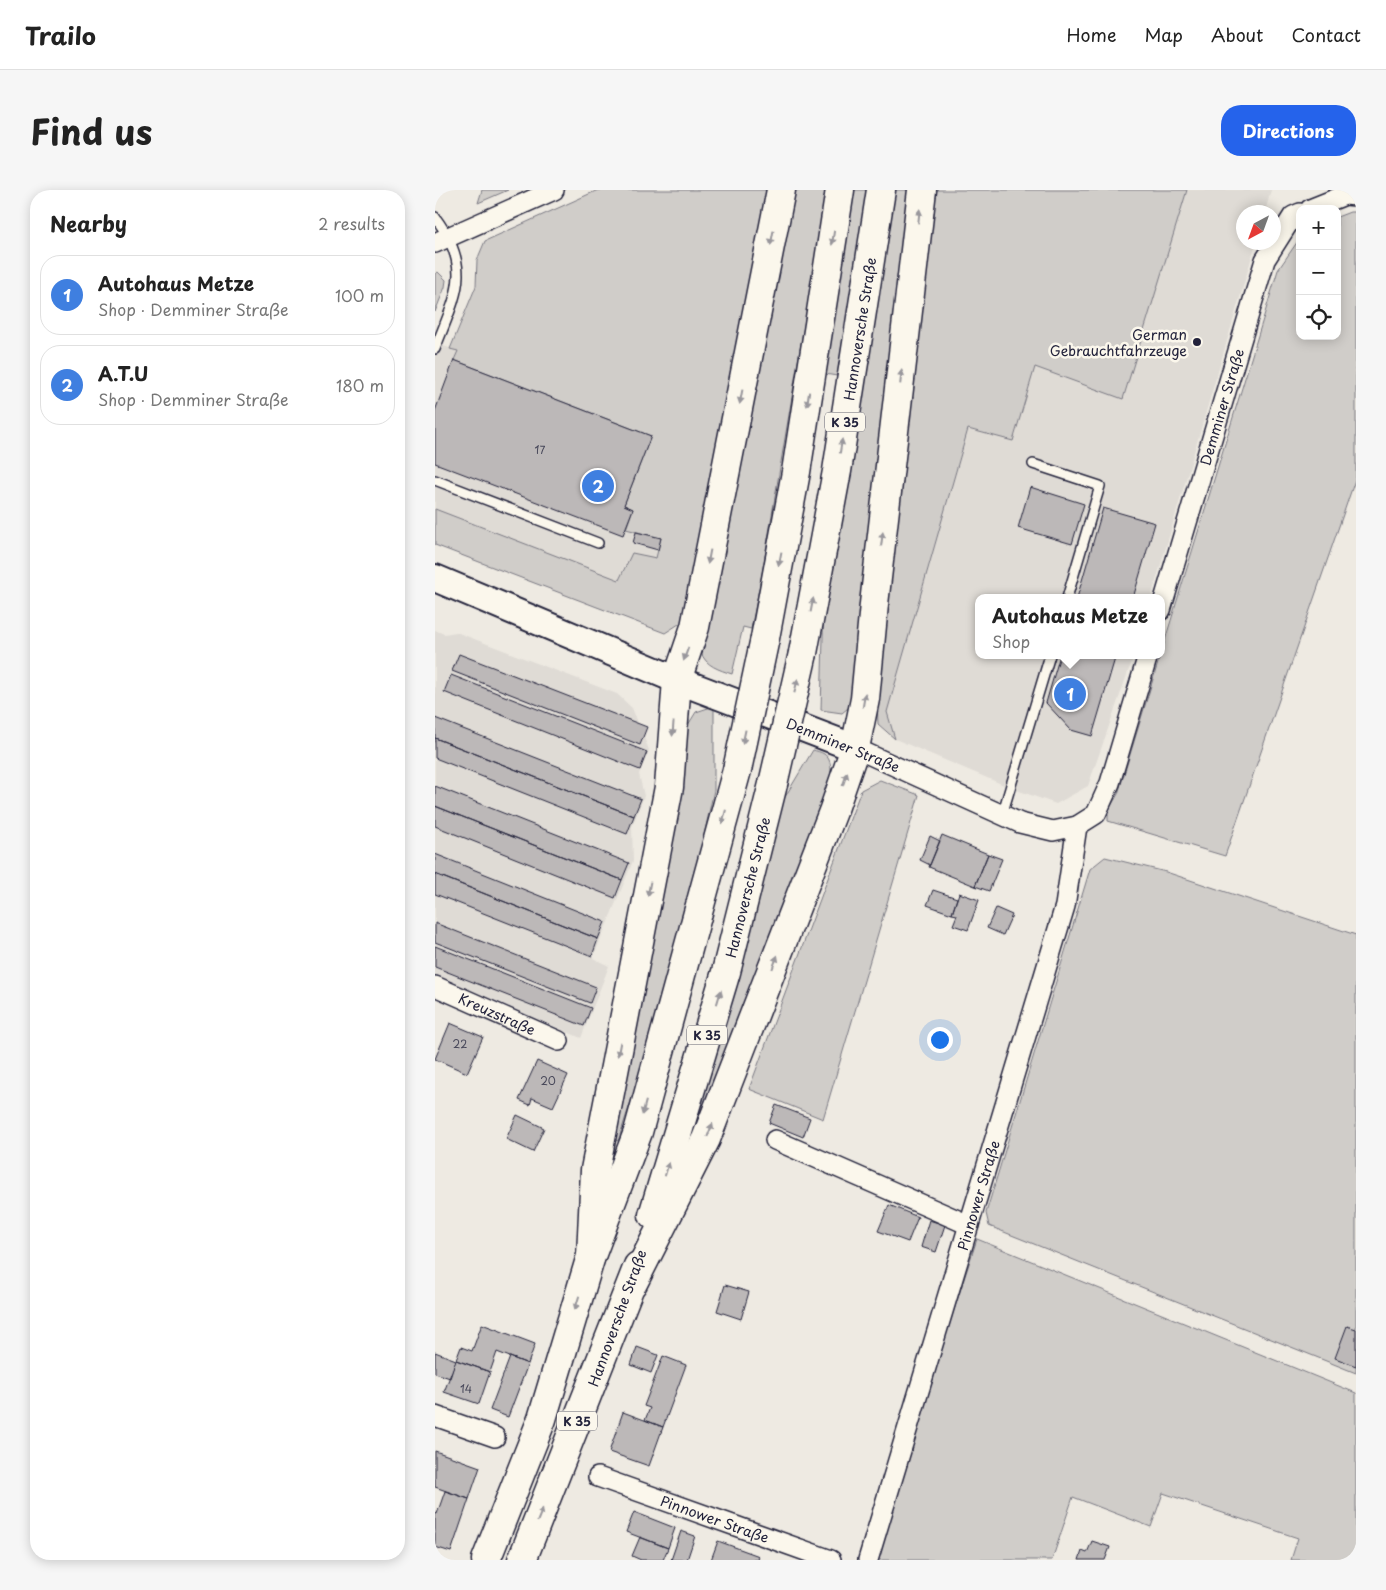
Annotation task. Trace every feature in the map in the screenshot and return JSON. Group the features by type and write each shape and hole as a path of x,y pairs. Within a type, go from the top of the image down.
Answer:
{"highway":[{"path":"591,1256 595,1170 669,787 677,680 695,627 781,190"},
{"name":"K 35","path":"486,1560 542,1419 591,1256 637,1132 737,770 765,638 796,472 840,190"},
{"name":"Hannoversche Straße","path":"522,1560 633,1283 726,972 773,784 803,653 837,471 881,190"},
{"path":"633,1283 706,1138 834,809 855,748 865,699 874,604 922,190"}],"main road":[{"name":"Demminer Straße","path":"435,578 677,680 855,748"}],"street":[{"path":"441,240 554,190"},
{"path":"1320,205 1345,195 1356,196"},
{"name":"Demminer Straße","path":"1165,597 1265,260 1293,216 1296,215"},
{"name":"Demminer Straße","path":"855,748 1020,822 1053,830 1077,826 1096,814 1110,783 1147,659"},
{"name":"Pinnower Straße","path":"868,1560 1065,906 1077,826"},
{"name":"Kreuzstraße","path":"435,986 559,1041"},
{"path":"775,1140 969,1225"},
{"path":"435,1416 495,1437"},
{"name":"Pinnower Straße","path":"598,1477 831,1560"}],"lane":[{"path":"435,217 441,240 459,264 457,296 435,349"},
{"path":"1033,464 1100,486 1068,594"},
{"path":"435,480 598,543"},
{"path":"1002,815 1049,659"}],"shaded area":[{"path":"482,190 508,190 478,203"},
{"path":"598,190 773,190 682,622 665,633 435,545 435,509 619,580 632,553 656,558 661,538 626,529 633,509 624,505 651,436 454,360 458,351 450,349 476,286 477,260 485,241"},
{"path":"791,190 827,190 762,574 751,629 743,627 732,674 709,664 701,652"},
{"path":"853,190 867,190 837,376 825,374"},
{"path":"892,190 912,190 853,704 842,713 821,710 824,602"},
{"path":"936,190 1187,190 1123,399 1035,367 1013,441 968,429 887,712 895,739 878,724 877,700"},
{"path":"1187,190 1271,190 1267,205 1236,205 1236,250 1254,250 1152,594 975,594 975,659 1133,659 1088,786 1056,804 1011,788 895,739 887,712 968,429 1013,441 1035,366"},
{"path":"1356,212 1356,477 1225,856 1108,821 1108,811 1118,794 1159,659 1165,659 1165,640 1278,270 1296,244 1296,340 1341,340 1341,215"},
{"path":"438,272 446,280 435,312 435,274"},
{"path":"435,343 458,351 455,360 651,436 633,509 636,532 661,538 656,558 626,562 619,581 435,509"},
{"path":"435,630 444,634 456,632 617,694 632,708 649,750 639,774 644,796 632,827 633,861 593,958 609,966 581,1038 435,975"},
{"path":"714,706 714,790 687,911 650,1042 618,1141 612,1139 688,725 696,712"},
{"path":"813,750 824,754 829,759 831,766 829,784 820,817 673,1187 779,807"},
{"path":"880,780 919,795 823,1119 749,1089 861,790"},
{"path":"1105,857 1166,872 1356,935 1356,1373 989,1226 986,1213 1090,869"},
{"path":"977,1239 1356,1393 1356,1560 1291,1560 1298,1538 1163,1493 1151,1527 1073,1497 1052,1560 873,1560"}],"building":[{"path":"454,360 651,436 624,505 633,509 623,535 435,463 435,411"},
{"path":"1030,487 1084,504 1072,544 1018,528"},
{"path":"1103,508 1155,523 1134,594 1078,594"},
{"path":"636,532 661,538 658,550 633,543"},
{"path":"459,654 647,727 640,745 452,671"},
{"path":"1059,659 1115,659 1092,736 1071,730 1046,703"},
{"path":"451,675 647,752 640,770 444,692"},
{"path":"435,718 641,799 634,816 435,738"},
{"path":"435,738 634,816 627,834 435,758"},
{"path":"435,786 629,863 622,880 435,806"},
{"path":"435,806 622,880 615,898 435,826"},
{"path":"942,835 988,854 975,886 929,867"},
{"path":"930,836 940,841 930,865 920,860"},
{"path":"435,854 605,922 598,939 435,874"},
{"path":"988,854 1002,859 989,891 975,886"},
{"path":"435,874 598,939 592,956 435,894"},
{"path":"933,890 957,898 952,914 927,905"},
{"path":"959,893 979,900 968,930 953,925 957,915 952,914"},
{"path":"996,908 1012,915 1003,935 987,928"},
{"path":"435,923 596,987 590,1003 435,942"},
{"path":"435,946 591,1008 584,1026 435,967"},
{"path":"450,1023 483,1037 467,1073 435,1059"},
{"path":"537,1061 568,1075 553,1107 532,1098 530,1105 519,1100"},
{"path":"776,1105 810,1118 803,1137 769,1123"},
{"path":"517,1115 544,1128 533,1152 506,1139"},
{"path":"889,1205 918,1217 908,1242 878,1231"},
{"path":"929,1220 945,1225 936,1252 921,1247"},
{"path":"725,1285 749,1292 741,1319 717,1311"},
{"path":"482,1324 535,1344 528,1364 497,1352 490,1372 456,1360 461,1347 472,1351"},
{"path":"1347,1326 1356,1329 1356,1366 1335,1358"},
{"path":"637,1347 658,1355 651,1373 631,1365"},
{"path":"435,1352 456,1360 450,1378 435,1373"},
{"path":"663,1356 686,1365 663,1427 645,1420 650,1408 644,1406"},
{"path":"510,1357 528,1364 508,1417 490,1410"},
{"path":"456,1360 490,1372 479,1404 444,1392"},
{"path":"623,1412 663,1427 649,1466 609,1452"},
{"path":"435,1451 480,1467 469,1499 435,1487"},
{"path":"445,1491 469,1499 451,1552 435,1547 435,1513 437,1514"},
{"path":"634,1512 675,1528 668,1548 626,1532"},
{"path":"681,1531 695,1536 687,1560 671,1560"},
{"path":"640,1537 668,1548 663,1560 641,1560 632,1556"},
{"path":"718,1541 759,1556 758,1560 711,1560"},
{"path":"1092,1541 1110,1547 1105,1560 1079,1560 1082,1551 1087,1553"}],"place":[{"name":"German Gebrauchtfahrzeuge","path":"1197,342"},
{"name":"A.T.U","path":"598,486"},
{"name":"Autohaus Metze","path":"1070,694"}]}
